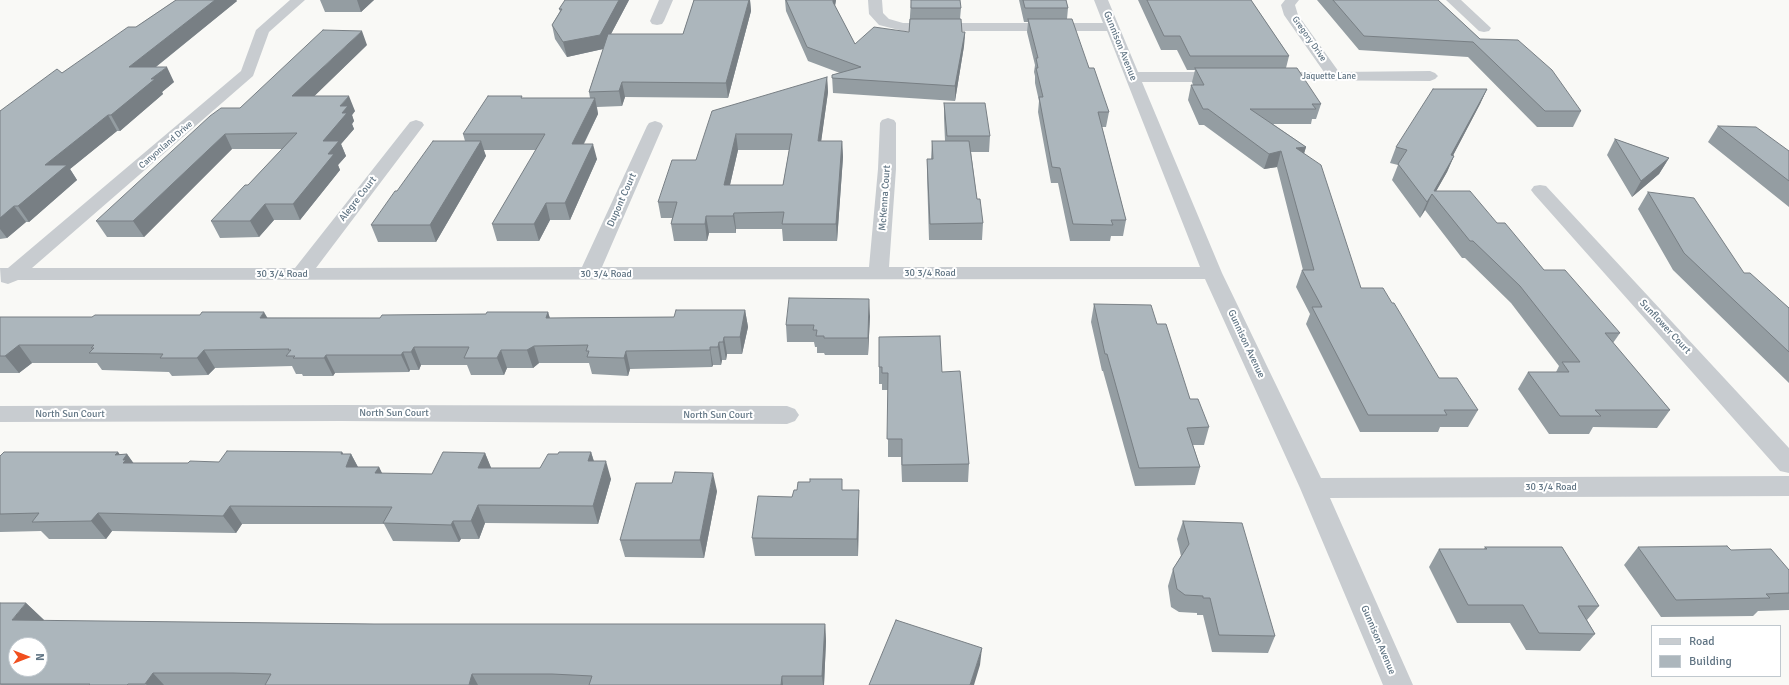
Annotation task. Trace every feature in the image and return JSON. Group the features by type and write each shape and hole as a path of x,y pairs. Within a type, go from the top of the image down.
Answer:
{"street":[{"name":"Canyonland Drive","path":"4,278 165,146 248,73 263,30 298,0"},
{"path":"657,21 666,0"},
{"path":"875,0 876,14 884,22 903,27 1112,27"},
{"name":"Gunnison Avenue","path":"1101,0 1212,273 1313,488 1398,685"},
{"name":"Gregory Drive","path":"1292,0 1288,5 1292,15 1335,77"},
{"path":"1453,0 1484,28"},
{"name":"Jaquette Lane","path":"1256,77 1430,76"},
{"path":"1132,77 1240,77"},
{"name":"McKenna Court","path":"879,273 887,169 888,123"},
{"name":"Alegre Court","path":"301,274 416,125"},
{"name":"Dupont Court","path":"590,274 655,126"},
{"name":"Sunflower Court","path":"1540,190 1789,464"},
{"name":"30 3/4 Road","path":"4,278 301,274 1212,273"},
{"name":"North Sun Court","path":"0,414 349,413 787,415"},
{"name":"30 3/4 Road","path":"1313,488 1789,486"}],"building":[{"path":"176,0 215,0 129,67 167,67 151,79 155,79 111,115 108,115 45,165 67,165 18,206 14,206 0,218 0,111 57,69 62,73 128,27 136,27"},
{"path":"565,0 619,0 600,35 563,42 552,25 562,9 559,9"},
{"path":"694,0 749,0 726,83 622,82 619,91 589,92 608,34 683,34"},
{"path":"786,0 833,0 855,44 874,27 909,32 910,19 961,19 962,32 965,32 955,86 832,78 832,75 861,67 807,47"},
{"path":"911,0 960,0 961,8 911,8"},
{"path":"1023,0 1066,0 1068,8 1025,8"},
{"path":"1147,0 1251,0 1289,56 1190,56 1180,36 1164,36"},
{"path":"1333,0 1438,0 1480,39 1518,40 1552,70 1581,111 1545,111 1473,42 1364,36"},
{"path":"1028,19 1072,19 1089,68 1094,68 1109,112 1098,112 1126,220 1111,220 1113,225 1073,224 1060,168 1052,167 1039,97 1043,97 1036,68 1038,68 1036,58 1038,58"},
{"path":"323,30 362,31 292,96 349,96 340,106 348,106 342,113 347,113 323,141 339,141 328,154 334,154 293,204 265,204 250,221 211,221 245,185 248,185 297,133 225,134 133,221 96,221 210,116 221,108 240,108"},
{"path":"1195,68 1297,68 1321,104 1312,104 1316,109 1250,109 1306,147 1296,148 1321,165 1361,288 1383,288 1392,303 1394,303 1439,378 1457,378 1478,410 1444,410 1447,415 1368,415 1312,307 1322,307 1302,270 1314,270 1281,151 1269,154 1208,109 1203,109 1191,85 1204,85"},
{"path":"827,77 818,141 842,141 836,224 782,224 784,212 734,213 733,216 706,216 705,224 671,224 677,202 658,202 672,160 696,160 712,111","holes":["736,134 792,134 783,185 724,185"]},
{"path":"1433,89 1487,89 1451,155 1454,156 1434,191 1470,191 1497,223 1505,223 1544,270 1565,270 1620,333 1605,333 1670,410 1595,410 1601,416 1560,416 1528,372 1569,372 1562,362 1580,362 1520,286 1473,241 1470,241 1432,194 1427,202 1398,164 1407,150 1396,147"},
{"path":"488,96 522,96 521,98 595,98 572,144 593,144 565,203 546,203 534,224 492,224 545,134 463,134"},
{"path":"944,103 985,103 990,136 947,136"},
{"path":"1718,126 1756,127 1789,151 1789,181"},
{"path":"1615,139 1669,158 1641,181"},
{"path":"433,141 481,141 430,225 371,225 395,191 397,191"},
{"path":"932,141 969,141 977,199 980,199 983,223 930,224 927,159 933,159"},
{"path":"1648,192 1694,198 1744,273 1750,273 1789,308 1789,352 1684,253"},
{"path":"789,298 869,299 868,338 824,338 824,336 816,336 817,330 813,330 814,325 786,325"},
{"path":"1094,304 1151,305 1157,324 1166,324 1190,399 1198,399 1209,427 1187,428 1200,467 1139,468 1107,354 1105,354"},
{"path":"676,310 745,310 740,337 724,337 723,342 719,342 718,347 710,347 710,350 626,351 624,358 587,357 589,351 586,351 588,345 534,346 527,350 501,350 497,358 464,358 469,347 414,347 411,352 403,352 401,355 326,355 324,358 293,358 295,356 286,356 291,350 288,350 289,349 204,350 197,358 160,358 163,354 89,353 94,348 91,348 94,345 19,345 5,356 0,356 0,317 200,315 202,312 264,312 260,318 380,318 382,315 548,312 546,318 674,317"},
{"path":"940,336 942,372 960,371 969,464 902,465 902,439 887,439 888,373 882,373 882,367 879,367 879,337"},
{"path":"227,451 342,452 341,454 351,454 346,467 379,467 375,473 432,474 443,452 485,453 478,468 540,468 548,454 558,454 559,452 591,452 588,461 606,461 593,506 478,505 471,521 453,521 451,525 383,523 392,507 230,506 223,516 98,513 91,521 32,522 39,513 0,514 0,456 4,452 118,452 115,455 127,454 123,460 126,460 123,463 188,463 190,461 219,462"},
{"path":"675,472 713,473 700,540 620,540 636,483 672,483"},
{"path":"810,479 842,479 842,490 859,490 857,539 752,538 758,496 792,497 794,490 797,490 798,482 810,482"},
{"path":"1183,521 1242,523 1275,636 1219,635 1210,598 1185,595 1177,589 1173,569 1189,544"},
{"path":"1727,546 1731,550 1771,549 1789,570 1789,593 1766,594 1770,598 1676,600 1638,547"},
{"path":"1485,547 1562,547 1599,606 1578,606 1595,634 1539,633 1523,605 1468,605 1439,549 1487,549"},
{"path":"0,603 26,603 12,620 374,624 825,624 822,676 782,676 781,685 589,685 592,676 552,674 472,674 469,685 265,685 271,674 233,673 153,673 145,684 89,685 90,684 0,684"},
{"path":"896,620 982,648 970,685 869,685"}]}
